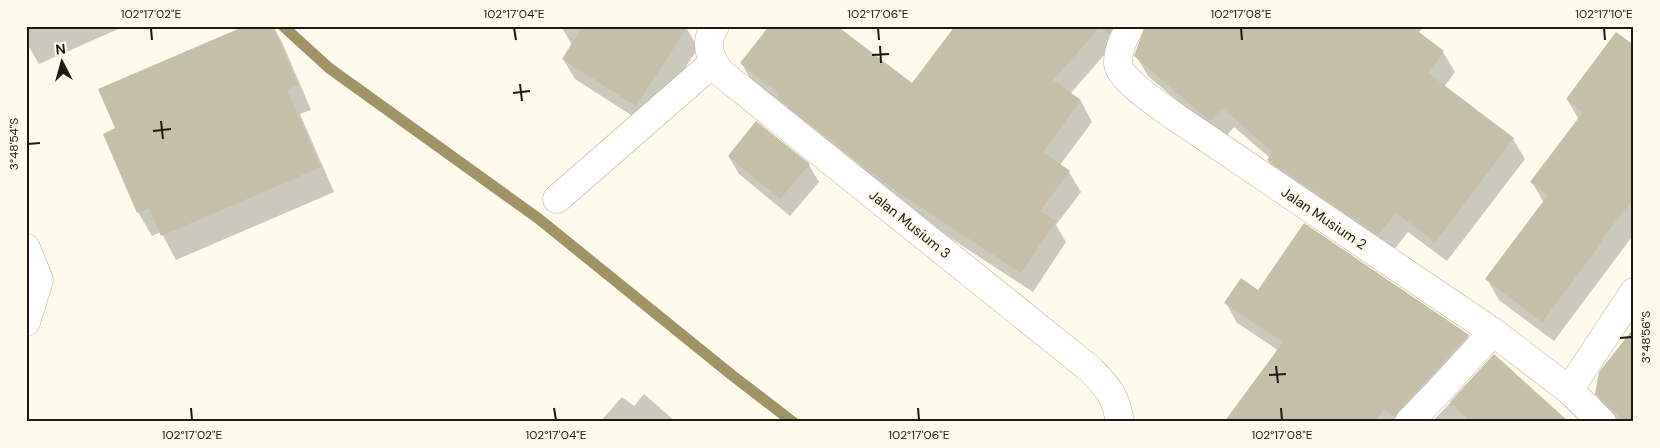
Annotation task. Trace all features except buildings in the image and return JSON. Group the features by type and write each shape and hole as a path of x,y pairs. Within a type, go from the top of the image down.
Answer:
{"street":[{"path":"557,198 713,63 708,47 709,35 715,26"},
{"name":"Jalan Musium 2","path":"1130,26 1120,45 1118,65 1123,75 1177,118 1493,332 1569,390 1602,422"},
{"name":"Jalan Musium 3","path":"713,63 720,72 1090,369 1110,390 1118,406 1120,422"},
{"path":"26,248 39,280 26,322"},
{"path":"1569,390 1634,292"},
{"path":"1409,422 1493,332"}],"waterway":[{"path":"283,26 329,68 539,219 733,376 793,422"}]}
